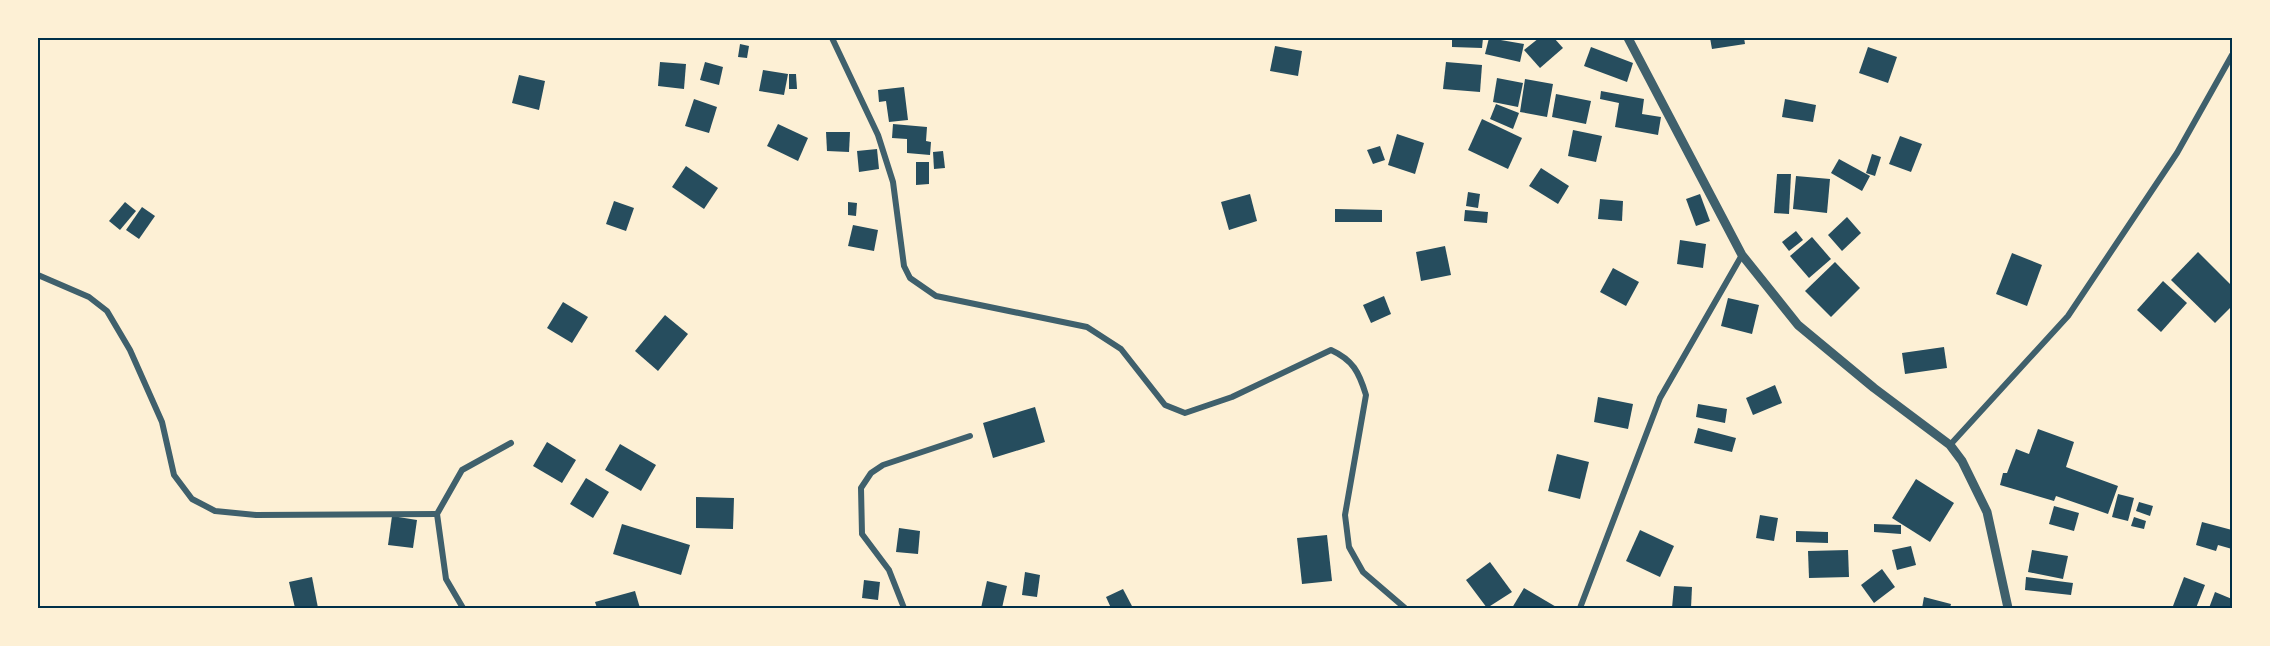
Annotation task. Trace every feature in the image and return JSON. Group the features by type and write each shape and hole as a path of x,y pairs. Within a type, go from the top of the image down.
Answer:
{"street":[{"path":"832,38 878,135 893,182 904,266 910,278 936,296 1087,327 1121,349 1165,405 1185,413 1232,397 1331,350 1346,357 1360,376 1366,395 1345,515 1349,547 1363,572 1405,609"},
{"path":"1628,38 1743,255 1798,325 1874,388 1950,445 1962,461 1987,512 2008,609"},
{"path":"1950,445 2068,316 2177,153 2232,55"},
{"path":"1580,609 1660,398 1743,255"},
{"path":"38,275 89,297 108,311 130,350 162,422 174,476 192,499 215,511 256,515 437,514"},
{"path":"904,609 889,570 862,534 861,488 871,473 883,465 970,436"},
{"path":"463,609 446,579 437,514 462,470 512,443"}],"building":[{"path":"1452,38 1483,38 1482,48 1452,47"},
{"path":"1489,38 1524,44 1520,62 1485,54"},
{"path":"1539,38 1554,38 1563,48 1540,68 1524,50"},
{"path":"1710,38 1744,38 1745,44 1712,49"},
{"path":"740,44 749,46 747,58 738,57"},
{"path":"1275,46 1302,51 1298,76 1270,71"},
{"path":"1591,47 1633,63 1627,82 1584,66"},
{"path":"1868,47 1897,57 1888,83 1859,73"},
{"path":"660,62 686,64 684,89 658,86"},
{"path":"705,62 723,67 719,85 700,80"},
{"path":"1446,62 1482,65 1480,92 1443,89"},
{"path":"763,70 788,74 784,95 759,91"},
{"path":"789,74 796,74 797,89 789,89"},
{"path":"519,75 545,81 539,110 512,103"},
{"path":"1497,78 1523,83 1518,107 1493,102"},
{"path":"1525,79 1553,84 1547,117 1520,112"},
{"path":"904,87 908,120 889,122 886,101 879,102 878,90"},
{"path":"1601,91 1644,99 1642,114 1661,117 1658,135 1615,127 1619,103 1600,99"},
{"path":"1556,94 1591,101 1586,124 1552,117"},
{"path":"694,99 717,107 709,133 685,126"},
{"path":"1785,99 1816,105 1813,122 1782,117"},
{"path":"1496,104 1519,113 1513,129 1490,119"},
{"path":"1482,119 1522,138 1508,169 1468,150"},
{"path":"778,124 808,138 798,161 767,146"},
{"path":"893,124 927,127 926,141 931,142 930,155 907,153 907,139 892,138"},
{"path":"1573,130 1602,136 1596,162 1568,156"},
{"path":"826,132 850,132 849,152 827,151"},
{"path":"1397,134 1424,143 1415,174 1388,165"},
{"path":"1900,136 1922,144 1911,172 1889,164"},
{"path":"1380,146 1385,160 1373,164 1367,150"},
{"path":"877,149 879,169 859,172 857,151"},
{"path":"943,151 945,168 934,169 933,152"},
{"path":"1872,154 1881,157 1875,176 1866,173"},
{"path":"1839,159 1870,176 1862,191 1831,173"},
{"path":"916,162 929,162 929,184 916,185"},
{"path":"686,166 718,188 704,209 672,187"},
{"path":"1541,168 1569,186 1558,204 1529,186"},
{"path":"1777,174 1791,174 1789,214 1774,213"},
{"path":"1796,176 1830,179 1827,213 1793,209"},
{"path":"1468,192 1480,194 1478,208 1466,206"},
{"path":"1250,194 1257,221 1229,230 1221,202"},
{"path":"1700,194 1710,221 1696,226 1686,199"},
{"path":"1600,199 1623,201 1622,221 1598,219"},
{"path":"614,201 634,208 626,231 606,224"},
{"path":"125,202 136,211 120,230 109,221"},
{"path":"848,202 857,203 856,216 848,215"},
{"path":"142,207 155,216 139,239 126,230"},
{"path":"1335,209 1382,210 1382,222 1335,222"},
{"path":"1465,210 1488,212 1487,223 1464,221"},
{"path":"1847,217 1861,233 1842,251 1828,235"},
{"path":"853,225 878,230 874,251 848,246"},
{"path":"1796,231 1803,240 1789,251 1782,242"},
{"path":"1812,237 1831,259 1809,278 1790,256"},
{"path":"1680,240 1706,244 1703,268 1677,264"},
{"path":"1445,246 1451,275 1421,281 1416,252"},
{"path":"2198,252 2232,286 2232,306 2215,323 2171,280"},
{"path":"2012,253 2042,265 2027,306 1996,294"},
{"path":"1835,262 1860,288 1831,317 1805,291"},
{"path":"1613,268 1639,282 1626,306 1600,292"},
{"path":"2163,281 2187,303 2161,332 2137,310"},
{"path":"1384,296 1391,314 1371,323 1363,305"},
{"path":"1728,298 1759,305 1752,334 1721,326"},
{"path":"563,302 588,317 572,343 547,328"},
{"path":"665,315 688,334 658,371 635,351"},
{"path":"1944,347 1947,368 1905,374 1902,353"},
{"path":"1775,385 1782,403 1753,415 1746,398"},
{"path":"1598,397 1633,404 1628,429 1594,422"},
{"path":"1698,404 1727,409 1725,423 1696,417"},
{"path":"1035,407 1045,442 993,458 983,423"},
{"path":"1698,428 1736,438 1732,452 1694,443"},
{"path":"2038,429 2074,442 2066,467 2118,486 2108,514 2056,496 2054,501 2000,485 2003,473 2007,473 2016,449 2029,454"},
{"path":"547,442 576,460 562,483 533,466"},
{"path":"620,444 656,465 641,491 605,470"},
{"path":"1557,454 1589,462 1580,499 1548,491"},
{"path":"586,478 609,492 593,518 570,504"},
{"path":"1916,479 1954,503 1930,542 1892,518"},
{"path":"2118,494 2134,498 2128,521 2112,517"},
{"path":"696,497 734,498 733,529 696,528"},
{"path":"2139,502 2153,506 2150,516 2136,511"},
{"path":"2054,506 2079,513 2074,531 2049,524"},
{"path":"1760,515 1778,518 1774,541 1756,538"},
{"path":"392,516 417,520 413,548 388,545"},
{"path":"2134,517 2146,521 2144,529 2131,526"},
{"path":"2202,522 2232,530 2232,549 2218,545 2216,551 2196,545"},
{"path":"622,524 690,545 681,575 613,554"},
{"path":"1874,524 1901,525 1901,534 1874,532"},
{"path":"899,528 920,531 918,554 896,552"},
{"path":"1640,530 1674,546 1660,577 1626,561"},
{"path":"1796,531 1828,532 1828,543 1796,542"},
{"path":"1327,535 1332,581 1302,584 1297,538"},
{"path":"1911,546 1916,565 1897,570 1892,550"},
{"path":"1848,550 1849,577 1809,578 1808,551"},
{"path":"2032,550 2068,556 2063,579 2028,572"},
{"path":"1490,562 1512,592 1487,608 1466,580"},
{"path":"1882,569 1895,587 1874,603 1861,585"},
{"path":"1025,572 1040,575 1037,597 1022,595"},
{"path":"312,577 318,608 295,608 289,582"},
{"path":"2026,577 2073,583 2071,595 2025,590"},
{"path":"2184,577 2205,585 2196,608 2173,606"},
{"path":"864,580 880,582 878,600 862,598"},
{"path":"987,581 1007,586 1002,608 981,608"},
{"path":"1674,586 1692,587 1691,608 1672,608"},
{"path":"1524,588 1558,608 1512,608"},
{"path":"1123,589 1133,608 1111,608 1106,597"},
{"path":"635,591 640,608 597,608 595,602"},
{"path":"2215,592 2232,599 2232,608 2209,608"},
{"path":"1924,597 1951,604 1950,608 1922,608"}]}
